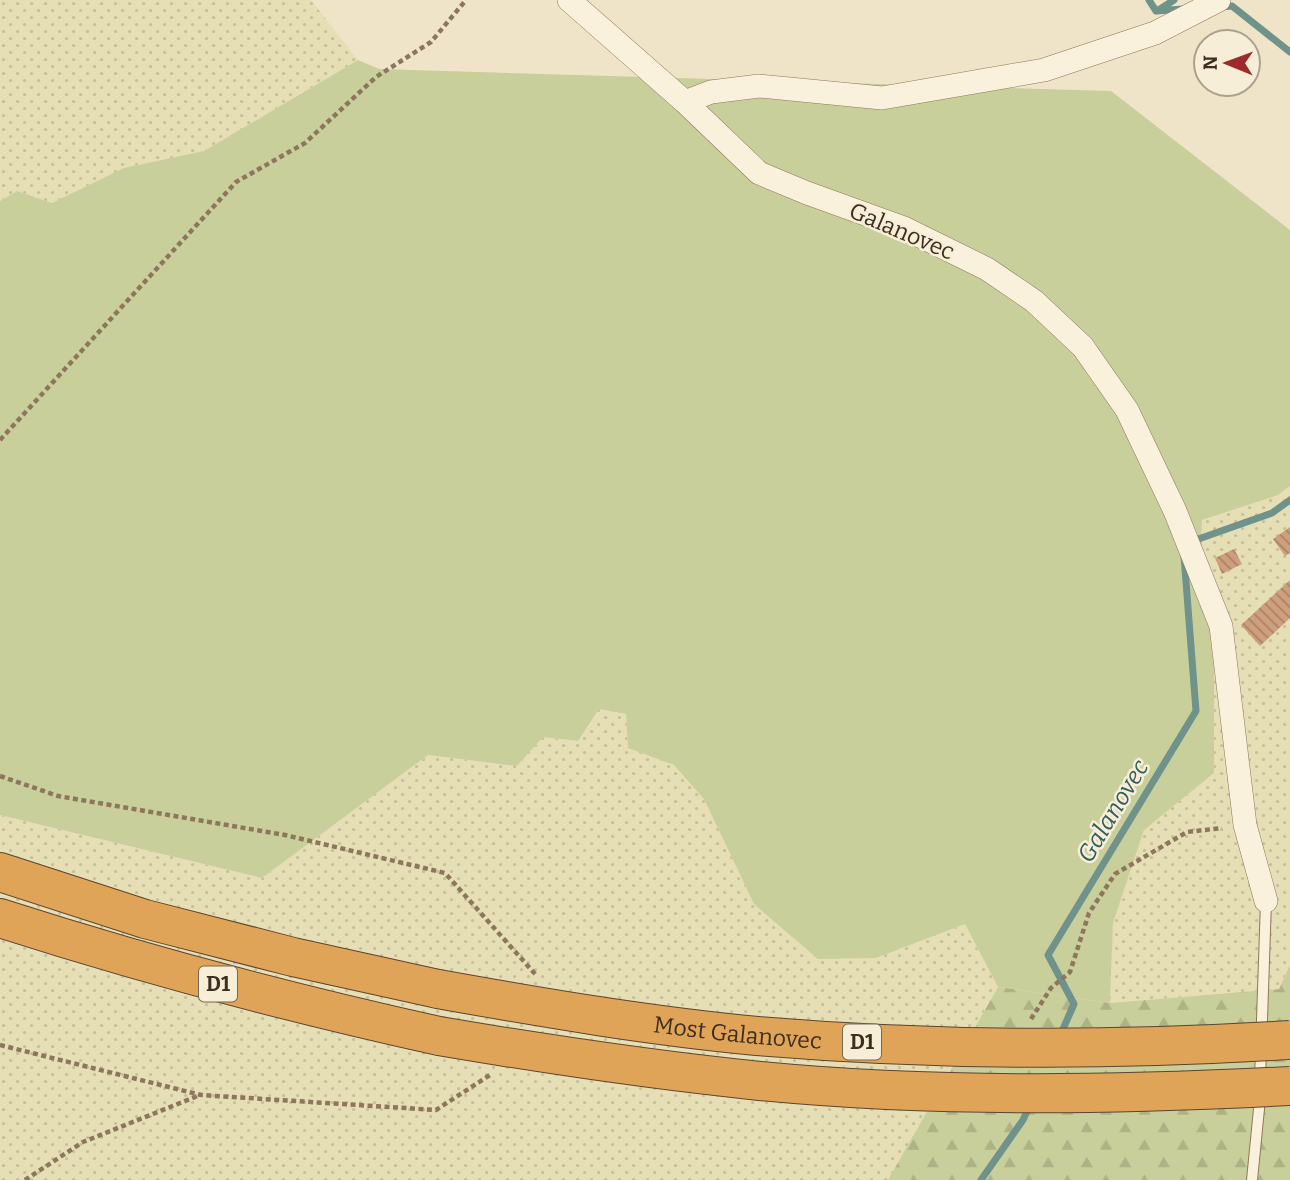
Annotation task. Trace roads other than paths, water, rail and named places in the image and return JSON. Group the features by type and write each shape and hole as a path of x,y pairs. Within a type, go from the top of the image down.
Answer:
{"highway":[{"name":"Most Galanovec","path":"0,872 145,919 293,957 438,989 561,1012 771,1036 961,1047 1156,1048 1290,1040"},
{"name":"Most Galanovec","path":"0,918 129,960 267,998 439,1036 562,1056 761,1081 919,1090 1153,1093 1290,1086"}],"street":[{"name":"Galanovec","path":"569,0 685,102 759,173 904,228 987,269 1034,301 1083,346 1127,410 1175,512 1221,626 1245,825 1266,901"},
{"path":"685,102 712,92 759,86 882,98 1044,70 1155,33 1219,0"}],"lane":[{"path":"1252,1180 1259,1109 1266,901"}],"waterway":[{"name":"Galanovec","path":"1149,0 1156,11 1183,9"},
{"path":"1157,11 1174,0"},
{"name":"Galanovec","path":"1219,7 1232,6 1290,52"},
{"name":"Galanovec","path":"1190,542 1272,513 1290,500"},
{"name":"Galanovec","path":"1060,1036 1074,1004 1048,955 1196,711 1184,556"},
{"name":"Galanovec","path":"981,1180 1023,1120 1030,1105"}]}
